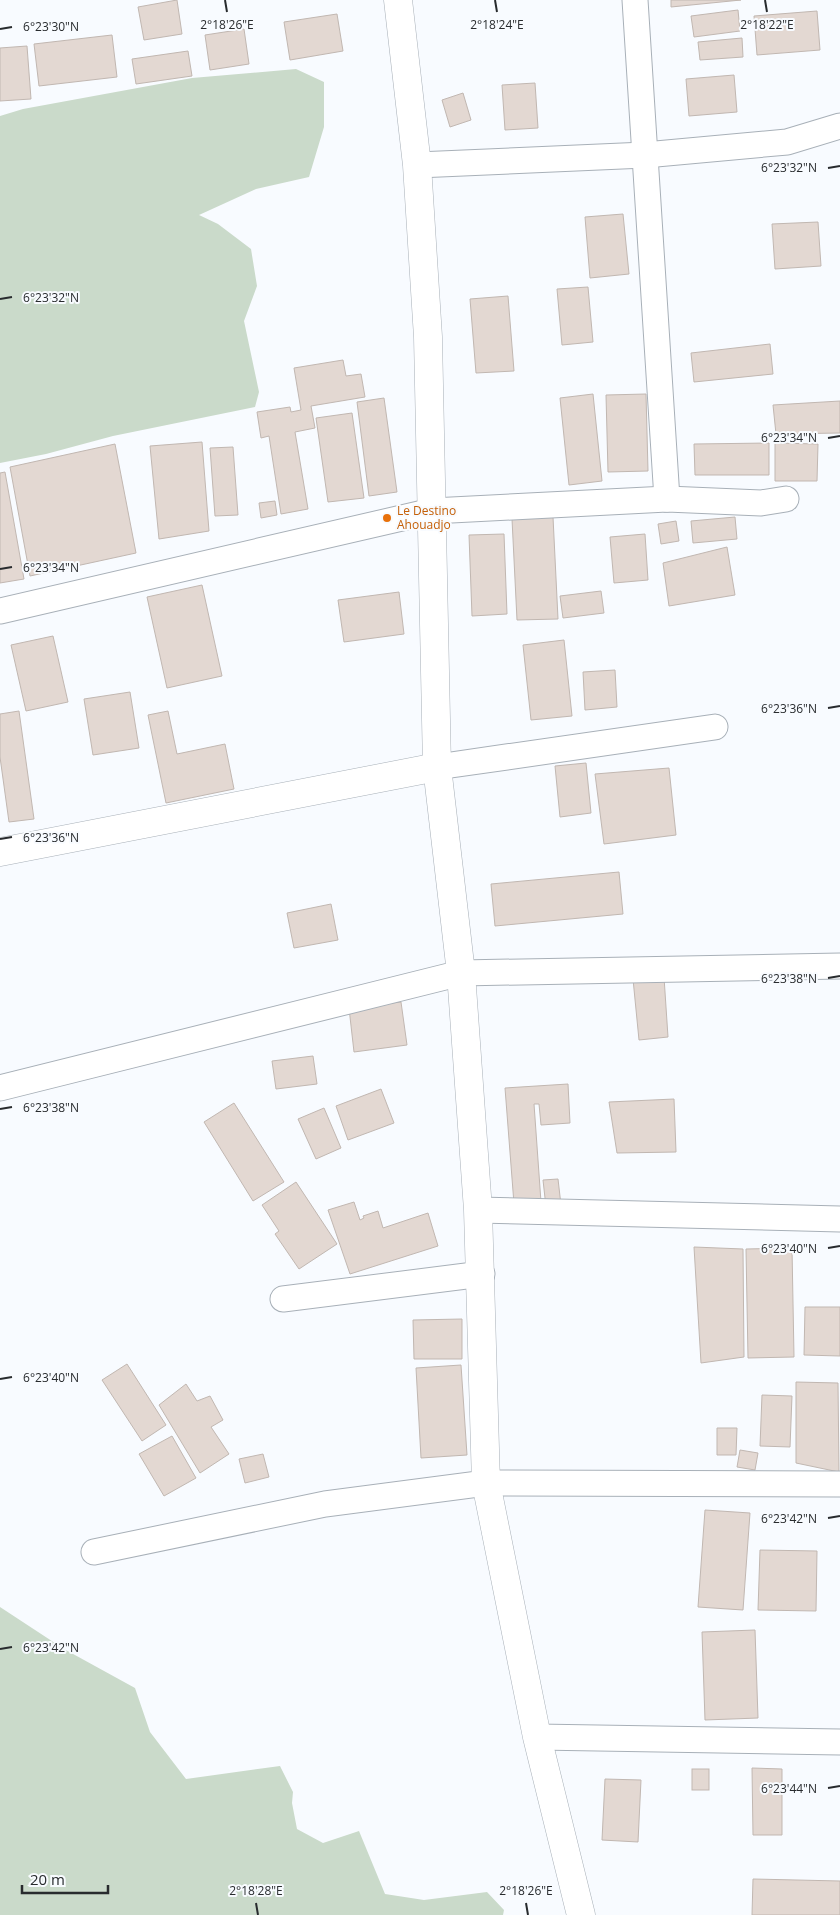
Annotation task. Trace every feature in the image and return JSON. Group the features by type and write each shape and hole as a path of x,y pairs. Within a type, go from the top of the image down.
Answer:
{"main road":[{"path":"398,0 417,165 428,337 437,767 461,973 478,1210 482,1274 486,1484 537,1737 581,1915"},
{"path":"0,852 437,767"}],"street":[{"path":"635,0 667,499"},
{"path":"417,165 645,155 787,142 840,126"},
{"path":"0,611 432,510 667,499 761,503 786,499"},
{"path":"437,767 715,727"},
{"path":"0,1088 461,973 840,966"},
{"path":"478,1210 840,1219"},
{"path":"283,1299 482,1274"},
{"path":"94,1552 325,1504 486,1484 840,1484"},
{"path":"537,1737 840,1742"}],"green space":[{"path":"296,69 324,82 324,127 309,177 256,189 199,215 218,224 251,249 257,286 244,321 259,392 255,407 113,436 46,454 0,463 0,116 23,109 192,78"},
{"path":"0,1607 64,1649 135,1688 150,1732 186,1779 280,1766 293,1792 292,1803 297,1829 323,1843 359,1831 385,1894 424,1900 487,1892 504,1910 503,1915 0,1915"}],"building":[{"path":"177,0 182,34 144,40 138,7"},
{"path":"671,0 741,0 671,7"},
{"path":"738,10 740,31 694,37 691,16"},
{"path":"817,11 820,50 757,55 754,16"},
{"path":"337,14 343,51 290,60 284,22"},
{"path":"244,29 249,64 210,70 205,35"},
{"path":"112,35 117,77 39,86 34,44"},
{"path":"742,38 743,57 700,60 698,42"},
{"path":"27,46 31,99 0,101 0,48"},
{"path":"188,51 192,76 136,84 132,59"},
{"path":"734,75 737,112 689,116 686,79"},
{"path":"535,83 538,128 505,130 502,85"},
{"path":"463,93 471,120 450,127 442,100"},
{"path":"623,214 629,274 590,278 585,217"},
{"path":"818,222 821,266 775,269 772,224"},
{"path":"588,287 593,342 562,345 557,289"},
{"path":"508,296 514,371 476,373 470,299"},
{"path":"770,344 773,374 694,382 691,353"},
{"path":"343,360 346,376 361,374 365,397 311,406 315,428 295,432 308,509 281,514 269,436 261,438 257,412 290,407 291,412 301,410 294,368"},
{"path":"593,394 602,481 569,485 560,398"},
{"path":"646,394 648,471 608,472 606,395"},
{"path":"384,398 397,492 369,496 357,402"},
{"path":"840,401 840,433 776,434 773,405"},
{"path":"352,413 364,498 328,502 316,418"},
{"path":"202,442 209,531 159,539 150,446"},
{"path":"769,443 769,475 695,475 694,444"},
{"path":"775,443 818,444 817,481 775,481"},
{"path":"115,444 136,553 30,576 10,467"},
{"path":"233,447 238,515 215,516 210,448"},
{"path":"5,472 24,579 0,583 0,473"},
{"path":"275,501 277,515 261,518 259,503"},
{"path":"553,517 558,619 517,620 512,519"},
{"path":"735,517 737,539 693,543 691,521"},
{"path":"676,521 679,541 661,544 658,524"},
{"path":"504,534 507,614 472,616 469,535"},
{"path":"645,534 648,580 614,583 610,537"},
{"path":"727,547 735,595 669,606 663,563"},
{"path":"202,585 222,676 167,688 147,597"},
{"path":"601,591 604,613 563,618 560,596"},
{"path":"399,592 404,634 344,642 338,600"},
{"path":"53,636 68,702 26,711 11,645"},
{"path":"564,640 572,716 531,720 523,645"},
{"path":"615,670 617,707 585,710 583,672"},
{"path":"130,692 139,748 93,755 84,699"},
{"path":"19,711 34,819 9,822 0,757 0,714"},
{"path":"168,711 177,754 225,744 234,789 166,803 148,715"},
{"path":"586,763 591,813 560,817 555,766"},
{"path":"669,768 676,835 604,844 595,774"},
{"path":"619,872 623,914 495,926 491,884"},
{"path":"331,904 338,940 294,948 287,913"},
{"path":"664,977 668,1037 639,1040 633,979"},
{"path":"401,1002 407,1045 354,1052 349,1008"},
{"path":"313,1056 317,1084 276,1089 272,1061"},
{"path":"568,1084 570,1123 541,1125 539,1104 534,1104 541,1202 514,1204 505,1088"},
{"path":"381,1089 394,1123 348,1140 336,1106"},
{"path":"674,1099 676,1152 617,1153 609,1102"},
{"path":"234,1103 284,1182 253,1201 204,1122"},
{"path":"324,1108 341,1148 316,1159 298,1119"},
{"path":"558,1179 561,1205 546,1207 543,1180"},
{"path":"296,1182 337,1244 299,1269 275,1234 279,1231 262,1205"},
{"path":"354,1202 360,1220 364,1218 363,1216 378,1211 383,1228 428,1213 438,1246 350,1274 328,1210"},
{"path":"694,1247 743,1249 744,1357 701,1363"},
{"path":"792,1248 794,1357 748,1358 746,1249"},
{"path":"805,1307 840,1307 840,1356 804,1355"},
{"path":"462,1319 462,1359 414,1359 413,1320"},
{"path":"127,1364 166,1425 142,1441 102,1380"},
{"path":"461,1365 467,1455 421,1458 416,1368"},
{"path":"796,1382 838,1383 839,1472 796,1463"},
{"path":"186,1384 197,1401 210,1396 223,1420 211,1427 229,1454 200,1473 159,1405"},
{"path":"762,1395 792,1396 790,1447 760,1446"},
{"path":"717,1428 737,1428 736,1455 717,1455"},
{"path":"172,1436 196,1478 164,1496 139,1454"},
{"path":"740,1450 758,1453 755,1470 737,1467"},
{"path":"263,1454 269,1477 245,1483 239,1459"},
{"path":"705,1510 750,1513 743,1610 698,1607"},
{"path":"760,1550 817,1551 816,1611 758,1610"},
{"path":"755,1630 758,1718 705,1720 702,1632"},
{"path":"752,1768 782,1769 782,1835 753,1835"},
{"path":"692,1769 709,1769 709,1790 692,1790"},
{"path":"605,1779 641,1780 638,1842 602,1840"},
{"path":"753,1879 840,1881 840,1915 752,1915"}],"place":[{"name":"Le Destino Ahouadjo","path":"387,518"}]}
